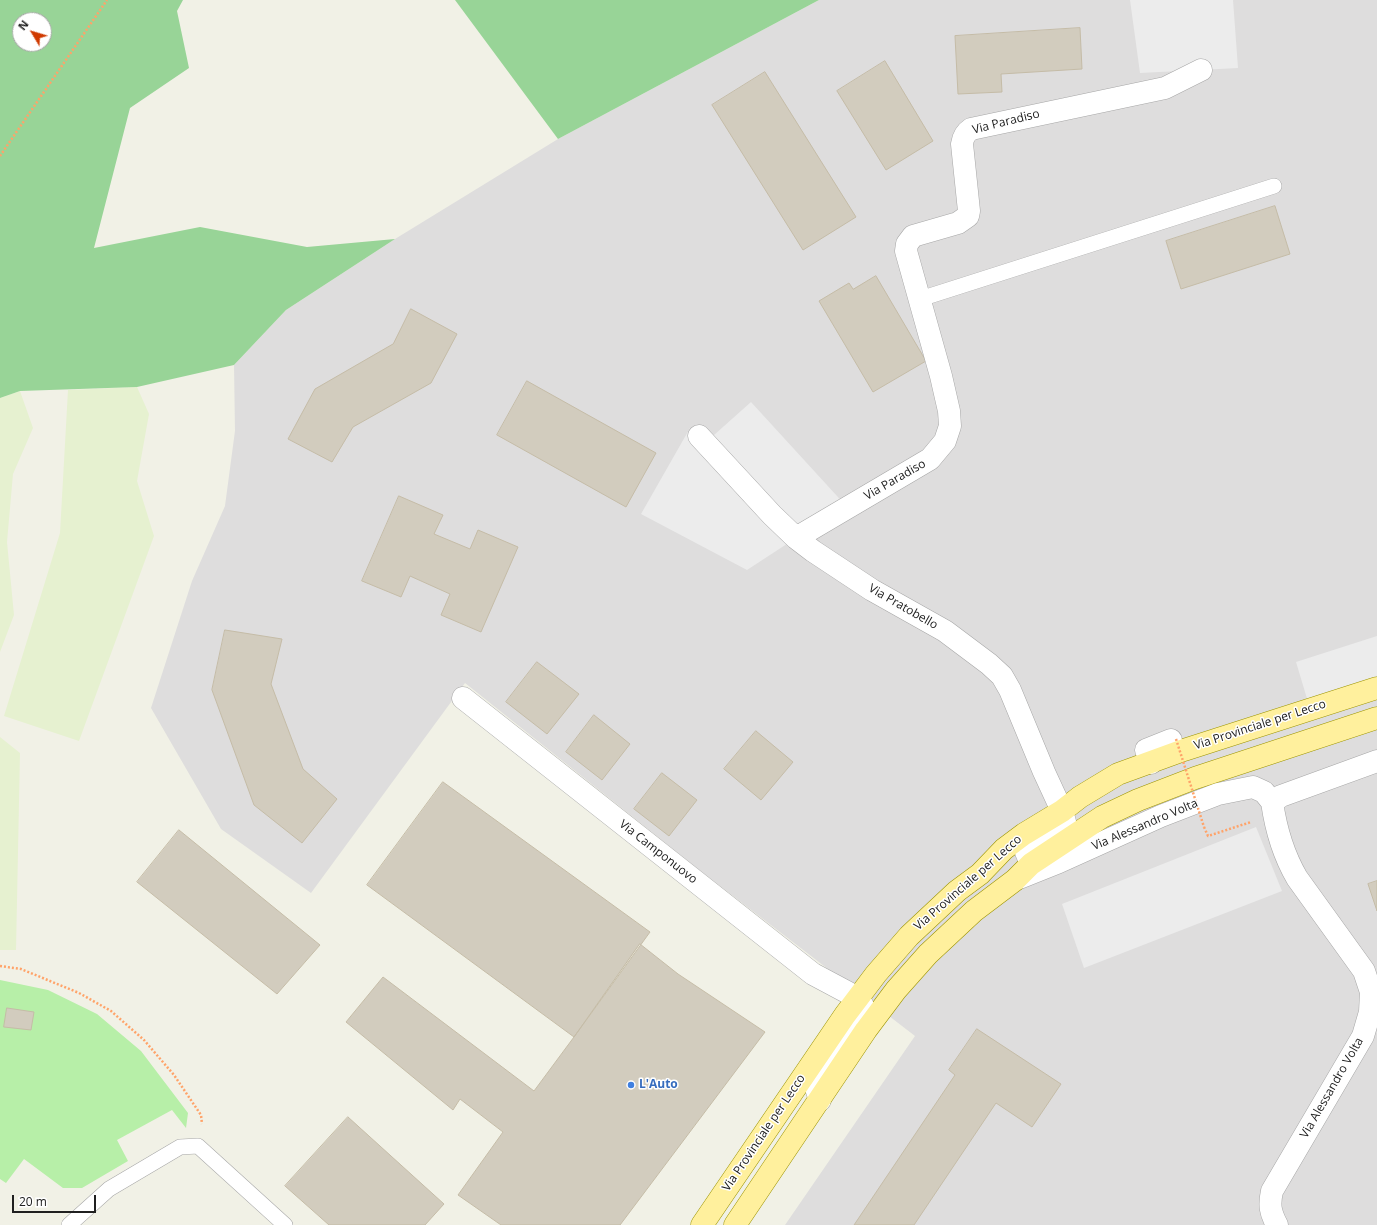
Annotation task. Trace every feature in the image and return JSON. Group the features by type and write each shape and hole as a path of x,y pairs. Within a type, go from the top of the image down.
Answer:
{"main road":[{"name":"Via Provinciale per Lecco","path":"702,1225 876,974 909,936 957,891 980,874 1004,849 1024,834 1062,811 1080,797 1118,774 1184,750 1377,688"},
{"path":"735,1225 896,990 928,954 974,911 1015,880 1030,864 1102,817 1138,800 1195,778 1377,718"}],"street":[{"name":"Via Paradiso","path":"796,538 930,459 946,441 950,426 949,411 941,376 906,251 907,244 914,236 958,223 968,216 969,210 962,144 964,136 967,132 971,129 1165,88 1202,70"},
{"name":"Via Pratobello","path":"699,436 772,515 796,538 872,590 945,631 989,664 1002,676 1010,690 1062,811"},
{"name":"Via Camponuovo","path":"463,698 813,974 858,998"},
{"path":"1151,763 1146,750 1173,740"},
{"path":"1273,809 1281,796 1377,761"},
{"name":"Via Alessandro Volta","path":"1015,880 1060,862 1161,816 1218,794 1253,787 1264,792 1273,809 1284,853 1296,878 1364,971 1370,992 1370,1012 1363,1036 1272,1191 1270,1204 1272,1215 1277,1225"},
{"path":"1030,864 1026,852 1043,836 1054,831 1065,822 1062,811"},
{"path":"820,1100 816,1088 818,1080 864,1010 858,998"}],"lane":[{"path":"920,299 1274,186"},
{"path":"69,1225 109,1189 180,1147 198,1146 285,1225"}],"path":[{"path":"0,156 107,0"},
{"path":"1173,740 1208,836 1273,809"},
{"path":"0,966 21,969 79,993 111,1011 144,1040 174,1075 201,1115 210,1157"}],"shaded area":[{"path":"819,0 1377,0 1377,1225 785,1225 915,1036 698,869 465,683 311,893 221,829 151,708 192,581 225,506 235,431 234,365 286,310 395,239 558,139"},
{"path":"1130,0 1233,0 1238,68 1140,73"},
{"path":"751,402 848,508 796,538 747,570 641,514 690,428 705,443"},
{"path":"1377,636 1377,680 1308,702 1296,662"},
{"path":"1256,827 1282,891 1084,968 1062,904"}],"green space":[{"path":"0,0 183,0 177,11 189,68 130,108 94,248 200,227 307,247 395,239 286,310 234,365 137,387 20,391 0,398"},
{"path":"455,0 819,0 558,139"},
{"path":"137,387 149,414 137,481 154,536 79,741 4,716 60,533 68,390"},
{"path":"20,391 33,428 13,474 7,542 14,615 0,652 0,398"},
{"path":"0,737 20,753 16,950 0,950"},
{"path":"0,980 48,990 97,1014 141,1051 188,1113 186,1128 172,1110 117,1140 128,1161 82,1188 63,1188 24,1159 6,1183 0,1179"}],"building":[{"path":"1080,28 1082,69 1001,74 1002,92 958,94 955,36"},
{"path":"885,61 933,141 886,170 837,91"},
{"path":"765,72 856,217 803,250 712,105"},
{"path":"1275,206 1290,254 1181,289 1166,241"},
{"path":"876,276 926,361 873,392 819,301 849,283 853,289"},
{"path":"411,309 457,334 431,383 353,427 332,462 288,439 315,389 393,344"},
{"path":"527,381 656,453 626,507 497,435"},
{"path":"399,496 443,515 434,534 470,549 478,530 518,547 481,632 441,615 450,594 410,576 401,597 362,581"},
{"path":"225,630 282,639 271,684 303,769 337,799 302,843 254,805 212,690"},
{"path":"537,662 579,694 547,734 506,702"},
{"path":"594,715 630,744 602,780 566,752"},
{"path":"756,731 793,762 761,800 724,769"},
{"path":"662,773 697,800 669,836 634,809"},
{"path":"443,782 650,932 574,1037 367,885"},
{"path":"179,830 320,945 277,994 137,882"},
{"path":"1377,881 1377,911 1368,884"},
{"path":"640,944 678,974 765,1032 620,1225 501,1225 458,1195 503,1132 460,1099 453,1110 346,1022 383,977 534,1091"},
{"path":"7,1008 34,1012 31,1030 4,1027"},
{"path":"977,1029 1061,1084 1032,1127 996,1103 914,1225 854,1225 955,1075 949,1070"},
{"path":"348,1117 444,1204 425,1225 329,1225 285,1186"}],"place":[{"name":"L'Auto","path":"631,1085"}]}
